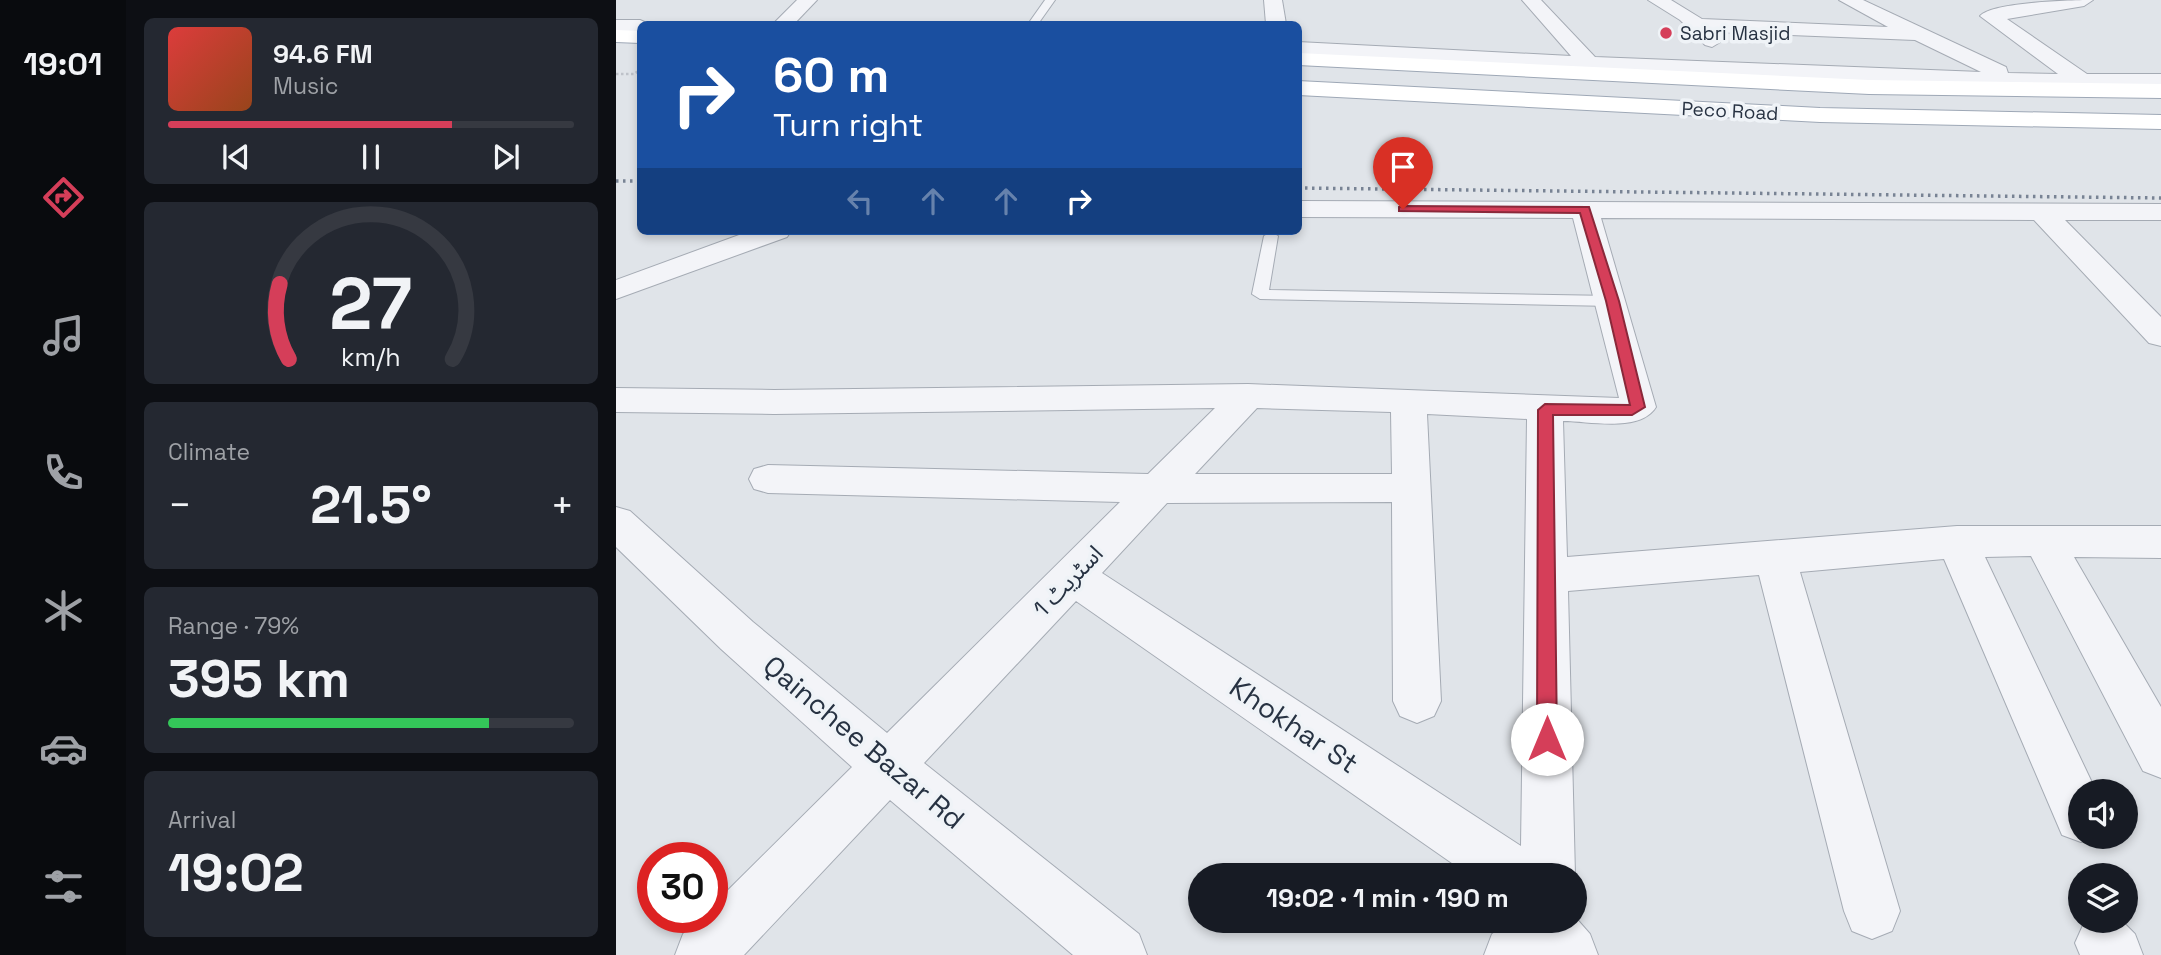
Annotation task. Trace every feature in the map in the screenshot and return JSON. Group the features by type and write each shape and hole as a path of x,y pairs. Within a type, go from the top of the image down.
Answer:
{"main road":[{"path":"616,36 637,37"},
{"name":"Peco Road","path":"1302,59 1595,68 1800,84 2018,85 2161,91"},
{"path":"1800,84 1820,116"},
{"name":"Peco Road","path":"1302,88 1820,116 2161,122"}],"street":[{"path":"786,21 808,0"},
{"path":"1273,0 1276,21"},
{"path":"1531,0 1595,68"},
{"path":"1657,0 1687,16 1742,69"},
{"path":"1848,0 2018,85"},
{"path":"2011,0 2033,8"},
{"path":"2083,81 1990,16 2084,0"},
{"path":"1762,7 1793,29"},
{"path":"1694,25 1919,34"},
{"path":"616,26 637,26"},
{"path":"1302,48 1595,68 1742,69 2018,85 2083,81 2161,81"},
{"path":"1302,209 2044,214 2161,212"},
{"path":"616,400 748,404 1248,396 1545,410 1632,410 1638,407 1612,301 1585,210"},
{"path":"2044,214 2161,335"},
{"path":"616,290 766,235"},
{"name":"اسٹریٹ 1","path":"704,955 1248,396"},
{"path":"1409,404 1417,701"},
{"path":"1545,410 1548,863"},
{"path":"768,480 1158,489 1411,488"},
{"name":"Qainchee Bazar Rd","path":"616,522 671,576 889,766 1118,955"},
{"path":"2043,540 2161,754"},
{"path":"1546,576 1957,542 2161,542"},
{"path":"1957,542 2068,788"},
{"path":"1775,557 1872,911"},
{"name":"Khokhar St","path":"1072,576 1498,863"}],"lane":[{"path":"1035,21 1050,0"},
{"path":"1271,236 1260,294 1612,301"}],"path":[{"path":"616,74 634,74 637,72"}],"railway":[{"path":"616,181 637,181"},
{"path":"1302,188 2161,198"}],"place":[{"name":"Sabri Masjid","path":"1666,33"}],"route":[{"path":"1403,209 1585,210 1612,301 1638,407 1632,410 1545,410 1547,739"}]}
